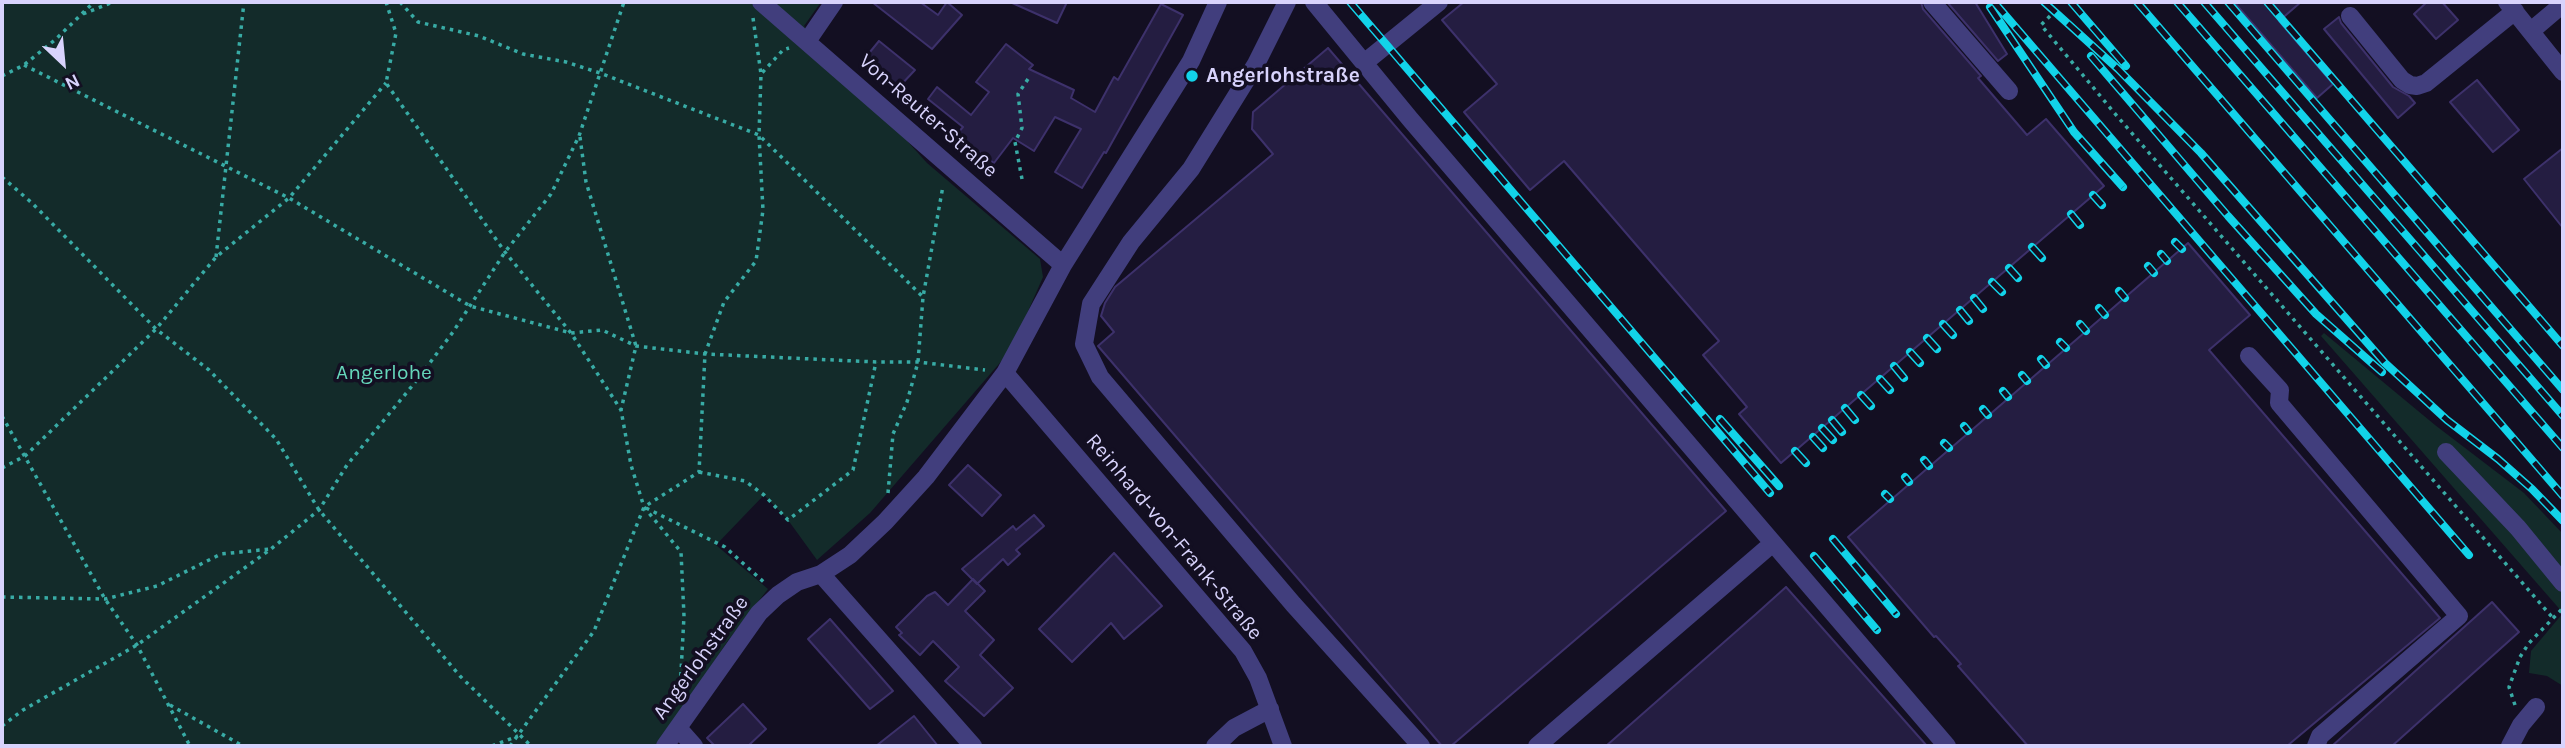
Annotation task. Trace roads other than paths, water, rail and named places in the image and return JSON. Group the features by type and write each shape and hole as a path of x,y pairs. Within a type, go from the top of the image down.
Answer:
{"street":[{"path":"808,40 834,2"},
{"name":"Angerlohstraße","path":"665,746 758,613 797,582 821,574 850,555 885,522 926,477 1005,373 1063,265 1191,61 1218,2"},
{"path":"1287,2 1256,64 1191,169 1131,242 1091,304 1084,344 1100,377 1293,604 1421,746"},
{"path":"1314,2 1947,746"},
{"path":"1364,63 1439,2"},
{"path":"1932,2 2009,91"},
{"path":"2530,31 2563,4"},
{"path":"2350,16 2402,80 2410,85 2426,83 2511,6 2563,72"},
{"name":"Von-Reuter-Straße","path":"756,8 808,40 1063,265"},
{"path":"2249,356 2280,390 2279,403 2459,616 2320,736 2316,746"},
{"name":"Reinhard-von-Frank-Straße","path":"1005,373 1243,651 1258,678 1283,746"},
{"path":"2446,452 2518,528 2563,583"},
{"path":"1537,746 1773,543"},
{"path":"821,574 973,746"},
{"path":"2510,746 2536,707"},
{"path":"1215,746 1234,728 1270,709"},
{"path":"678,729 694,746"}],"railway":[{"path":"1350,2 1770,493"},
{"path":"1994,2 2469,555"},
{"path":"2044,2 2118,69 2201,153 2385,363 2447,420 2532,489 2563,521"},
{"path":"2071,2 2126,66"},
{"path":"2137,2 2563,496"},
{"path":"2177,2 2563,448"},
{"path":"2204,2 2563,416"},
{"path":"2228,2 2563,390"},
{"path":"2267,2 2563,346"},
{"path":"1990,7 2074,132 2123,187"},
{"path":"2091,56 2316,314 2382,372"},
{"path":"2093,195 2102,205"},
{"path":"2071,214 2080,225"},
{"path":"2175,242 2182,249"},
{"path":"2032,247 2042,258"},
{"path":"2161,254 2167,261"},
{"path":"2148,266 2154,273"},
{"path":"2009,268 2018,278"},
{"path":"1992,282 2002,292"},
{"path":"2119,291 2125,298"},
{"path":"1974,298 1983,309"},
{"path":"2099,308 2105,315"},
{"path":"1960,310 1969,321"},
{"path":"1943,324 1953,335"},
{"path":"2080,324 2086,331"},
{"path":"1927,338 1937,349"},
{"path":"2060,342 2066,348"},
{"path":"1910,352 1920,363"},
{"path":"2041,359 2046,365"},
{"path":"1894,366 1904,378"},
{"path":"2022,375 2027,381"},
{"path":"1880,379 1890,390"},
{"path":"2003,391 2008,397"},
{"path":"1861,395 1871,406"},
{"path":"1845,408 1855,420"},
{"path":"1983,409 1988,415"},
{"path":"1720,419 1779,486"},
{"path":"1832,420 1842,432"},
{"path":"1964,426 1968,431"},
{"path":"1822,428 1833,440"},
{"path":"1813,437 1823,448"},
{"path":"1944,443 1949,448"},
{"path":"1795,451 1806,463"},
{"path":"1924,460 1929,466"},
{"path":"1905,477 1909,482"},
{"path":"1885,494 1890,499"},
{"path":"1833,539 1896,614"},
{"path":"1814,556 1877,630"}],"place":[{"name":"Angerlohstraße","path":"1192,76"}],"park label":[{"name":"Angerlohe","path":"384,373"}]}
